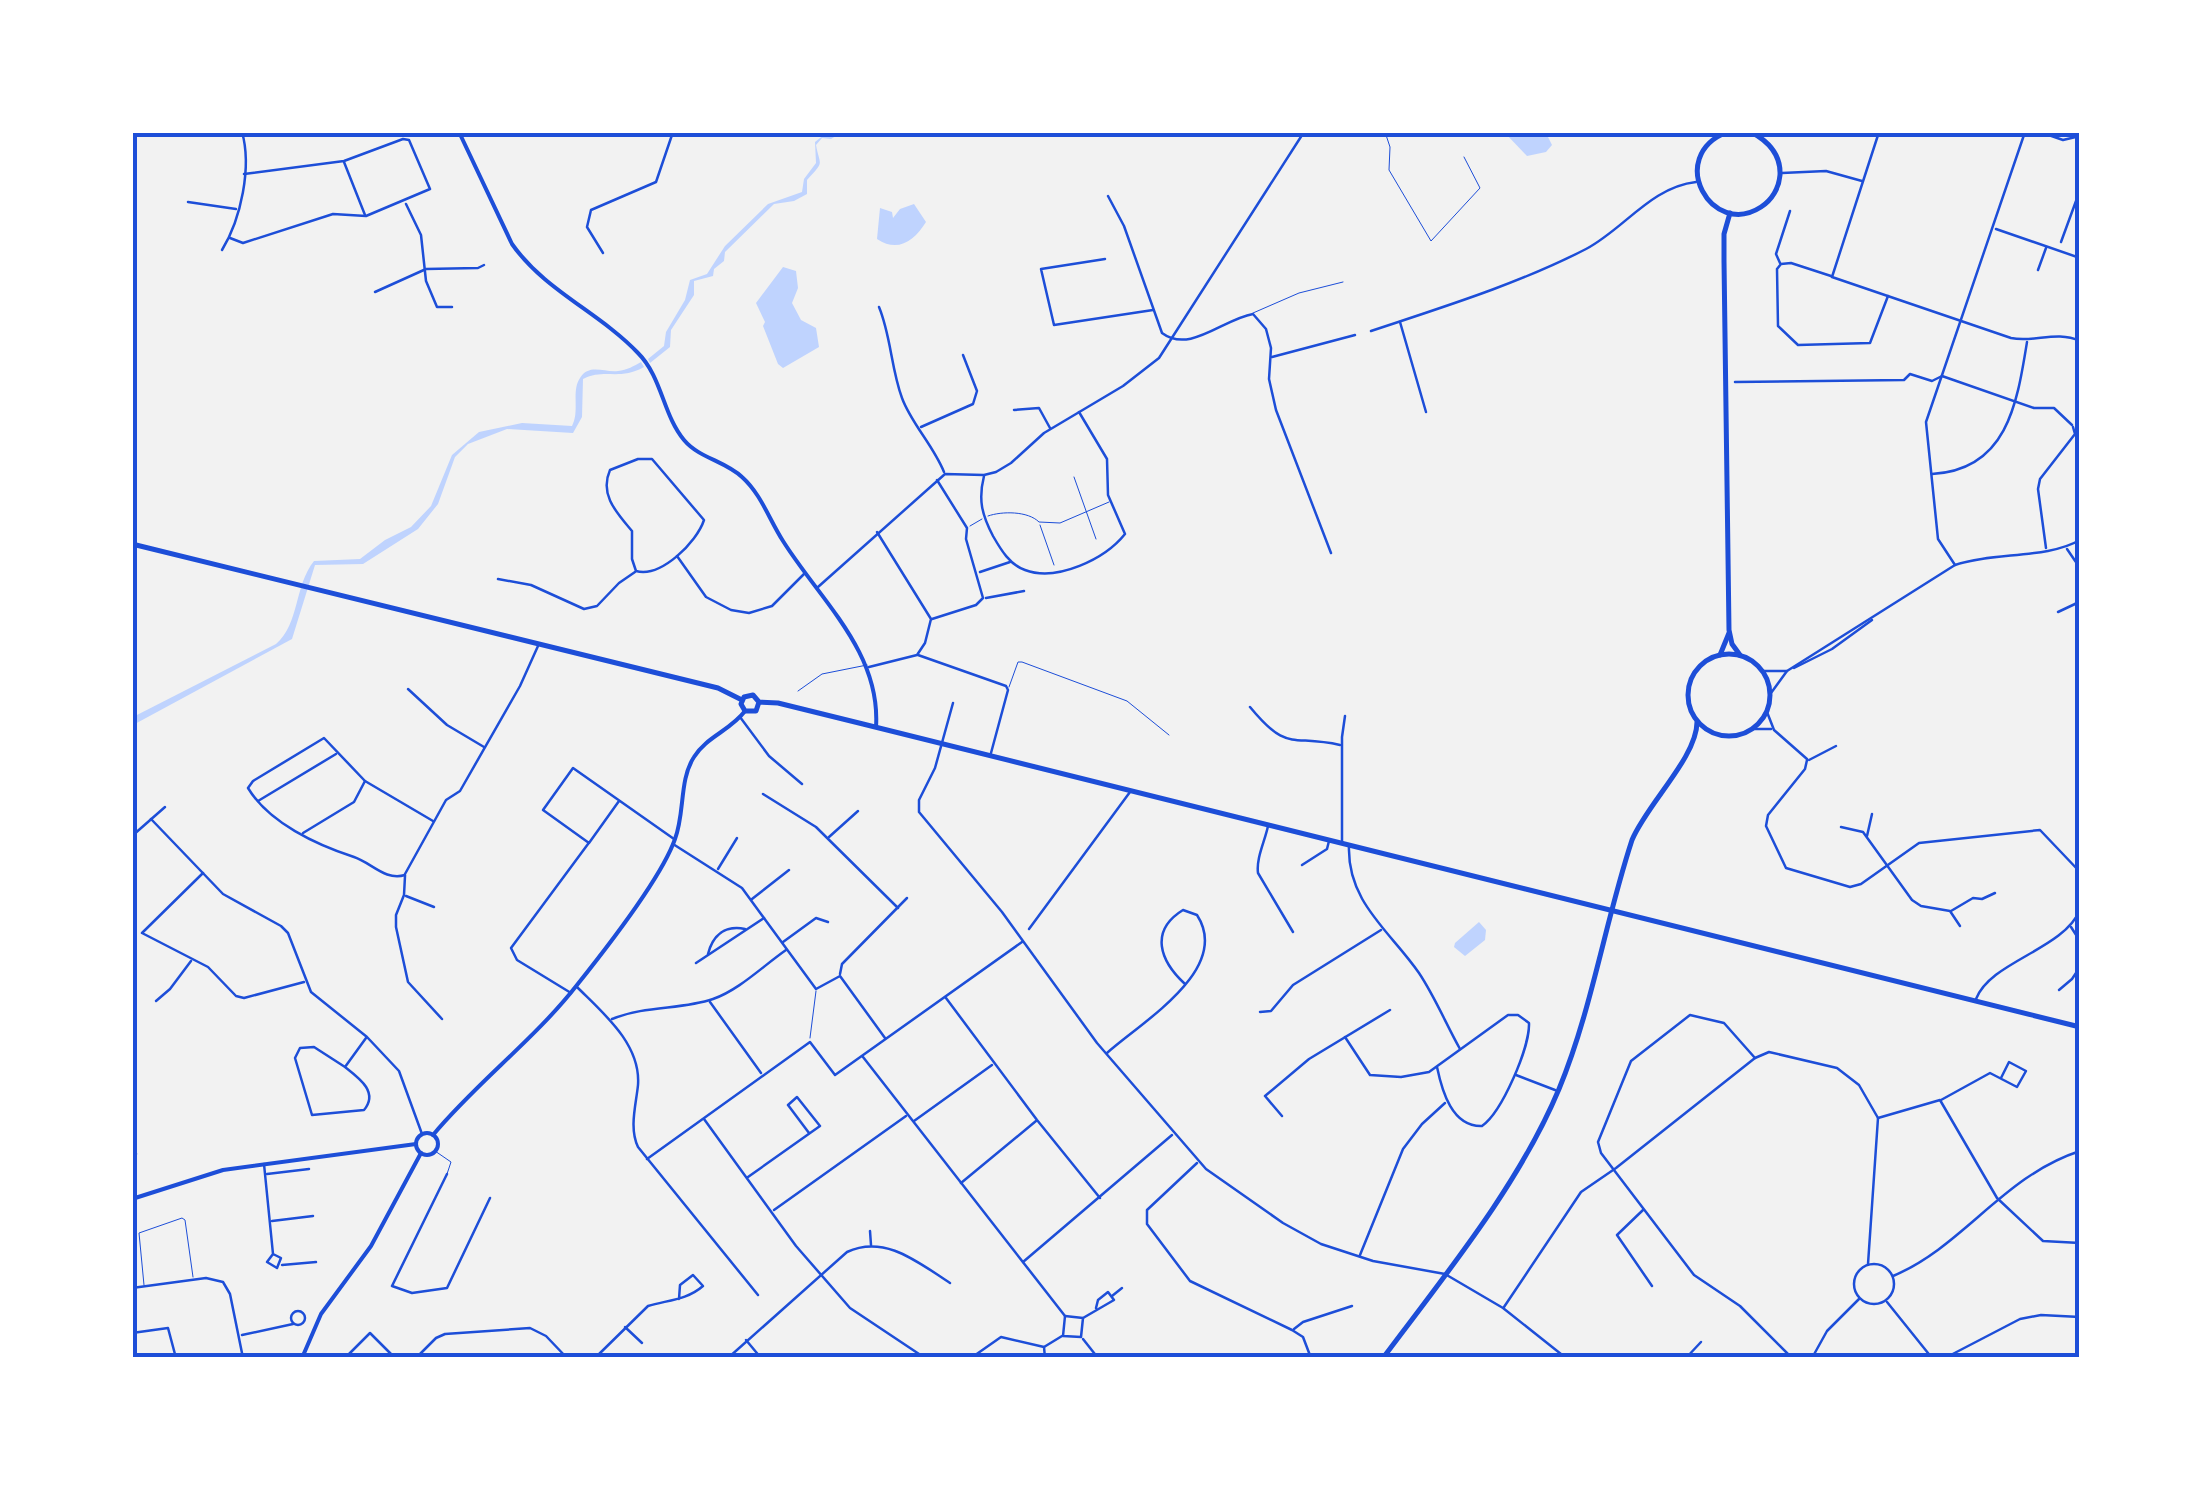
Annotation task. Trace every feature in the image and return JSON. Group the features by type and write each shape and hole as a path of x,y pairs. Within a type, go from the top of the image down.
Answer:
{"main road":[{"path":"1727,132 1712,136 1699,158 1698,182 1709,202 1730,213 1754,211 1764,205 1773,196 1780,173 1773,148 1752,133"},
{"path":"1697,722 1729,737 1753,729 1767,712 1771,693 1763,671 1740,655 1730,630 1724,234 1730,213"},
{"path":"132,544 718,688 742,700 745,711 754,712 759,702"},
{"path":"1720,655 1730,630"},
{"path":"1383,1358 1522,1160 1558,1092 1638,825 1694,744 1697,722 1688,702 1690,680 1703,663 1720,655 1740,655"},
{"path":"742,700 753,695 759,702 876,727 2080,1027"},
{"path":"1694,744 1716,734"}],"street":[{"path":"222,250 230,238 244,174 242,132"},
{"path":"459,132 523,260 643,357 686,442 744,479 867,666 876,727"},
{"path":"603,254 588,227 591,210 656,182 673,132"},
{"path":"817,588 944,474 984,475 1011,463 1051,429 1145,369 1172,340 1304,132"},
{"path":"1832,277 1879,132"},
{"path":"1955,565 1938,539 1926,422 2025,132"},
{"path":"2040,132 2063,140 2080,136"},
{"path":"230,238 243,243 334,214 366,216 430,189 409,140 403,139 344,162 244,174"},
{"path":"344,162 366,216"},
{"path":"1780,173 1826,171 1864,182"},
{"path":"1370,331 1450,306 1590,246 1661,193 1698,182"},
{"path":"1108,196 1124,226 1162,333 1172,340 1185,341 1253,314 1266,329 1271,358 1269,380 1276,410 1331,552"},
{"path":"2061,242 2076,201 2080,200"},
{"path":"188,202 238,209"},
{"path":"405,202 421,235 426,281 437,307 452,307"},
{"path":"1781,264 1776,254 1790,212"},
{"path":"1994,228 2080,258"},
{"path":"2038,270 2046,246"},
{"path":"1106,259 1041,269 1054,325 1155,310"},
{"path":"1888,296 1870,342 1798,345 1778,326 1777,270 1781,264 1790,263 2028,340 2057,335 2080,341"},
{"path":"376,292 426,269 484,266"},
{"path":"879,307 902,399 935,449 944,474"},
{"path":"1400,321 1426,412"},
{"path":"1271,358 1355,335"},
{"path":"1931,474 1954,472 1976,463 1993,448 2015,402 2028,340"},
{"path":"921,427 973,404 977,390 963,355"},
{"path":"1735,382 1904,380 1910,374 1932,381 1942,376 2034,408 2054,408 2077,434 2040,479 2046,550"},
{"path":"1014,410 1039,408 1051,429"},
{"path":"984,475 980,492 984,518 1005,556 1029,572 1071,569 1090,561 1125,534 1110,502 1107,459 1079,412"},
{"path":"498,579 531,585 584,609 597,606 618,583 636,571 651,572 676,555 700,534 704,520 652,459 638,459 610,470 606,480 613,510 632,531 636,571"},
{"path":"937,480 967,528 966,539 984,598"},
{"path":"877,532 931,620 917,655"},
{"path":"1771,693 1787,671 1955,565 1977,557 2066,547 2080,540"},
{"path":"2066,547 2080,568"},
{"path":"676,555 706,596 731,610 749,614 772,606 805,573"},
{"path":"977,573 1012,561"},
{"path":"931,620 976,605 984,598 1024,591"},
{"path":"2058,612 2080,598"},
{"path":"442,1018 408,982 396,927 405,875 446,800 460,791 485,748 520,686 538,644"},
{"path":"867,666 917,655 1006,686 990,756"},
{"path":"1763,671 1787,671"},
{"path":"408,689 446,725 485,748"},
{"path":"953,703 935,768 919,800 919,812 1024,941 1106,1054 1198,1162 1283,1223 1314,1240 1360,1257 1445,1274 1504,1308 1566,1358"},
{"path":"1250,707 1283,740 1342,746"},
{"path":"433,1135 571,993 661,868 674,842 694,756 745,711"},
{"path":"1767,712 1774,730 1807,760"},
{"path":"1346,716 1342,746 1348,866 1358,894 1419,974 1460,1049"},
{"path":"740,718 768,756 802,784"},
{"path":"1753,729 1774,730"},
{"path":"405,875 396,878 300,834 258,801 250,792 250,784 324,738 366,782 435,822"},
{"path":"1807,760 1836,746"},
{"path":"258,801 337,753"},
{"path":"1807,760 1768,815 1766,826 1782,862 1792,870 1850,887 1862,884 1918,843 2040,830 2080,872"},
{"path":"589,843 543,810 572,768 735,881 816,989 840,976"},
{"path":"300,834 354,802 366,782"},
{"path":"1029,930 1130,790"},
{"path":"763,794 816,827 898,908"},
{"path":"571,993 517,960 511,948 619,801"},
{"path":"132,836 165,806"},
{"path":"827,839 858,811"},
{"path":"1866,838 1872,814"},
{"path":"151,820 232,900 281,926 294,943 305,982 399,1071 422,1134"},
{"path":"1268,824 1256,862 1258,872 1293,932"},
{"path":"1841,827 1854,828 1866,838 1912,900 1921,906 1950,911 1974,898 1995,893"},
{"path":"718,870 737,838"},
{"path":"1302,864 1327,850 1330,840"},
{"path":"751,900 789,870"},
{"path":"142,933 202,872"},
{"path":"404,895 434,908"},
{"path":"886,1039 840,976 842,964 907,898"},
{"path":"1106,1054 1186,984 1202,964 1206,939 1197,915 1182,910 1168,921 1160,945 1168,966 1186,984"},
{"path":"1976,1001 1978,992 1988,983 2071,926 2080,910"},
{"path":"1950,911 1960,926"},
{"path":"696,963 764,918"},
{"path":"782,943 816,918 828,922"},
{"path":"2071,926 2080,941"},
{"path":"708,957 720,932 726,928 747,930"},
{"path":"1260,1012 1271,1011 1293,985 1382,930"},
{"path":"132,931 208,967 236,996 244,998 305,982"},
{"path":"646,1160 810,1042 835,1076 1024,941"},
{"path":"610,1020 634,1010 710,1000 787,949"},
{"path":"156,1001 192,960"},
{"path":"2059,990 2080,967"},
{"path":"576,986 628,1044 638,1070 634,1133 646,1160 758,1295"},
{"path":"945,996 1100,1198"},
{"path":"710,1000 763,1075"},
{"path":"1282,1116 1265,1096 1309,1059 1390,1010"},
{"path":"1345,1037 1370,1075 1417,1076 1437,1067 1508,1015 1529,1023 1515,1075 1490,1120 1482,1126 1468,1124 1446,1102 1437,1067"},
{"path":"1755,1058 1731,1028 1690,1015 1635,1058 1598,1142 1602,1153 1694,1275 1740,1306 1792,1358"},
{"path":"346,1066 367,1037"},
{"path":"314,1047 346,1066 365,1084 368,1106 364,1110 312,1114 296,1052 314,1047"},
{"path":"1504,1308 1573,1200 1755,1058 1769,1052 1837,1068 1858,1085 1878,1118 1868,1264"},
{"path":"862,1056 1065,1316 1063,1336"},
{"path":"1878,1118 1940,1100 1990,1074 2017,1087 2026,1071 2009,1062 2000,1078"},
{"path":"912,1122 994,1064"},
{"path":"1515,1075 1558,1092"},
{"path":"748,1177 820,1126 797,1097 788,1105 810,1133"},
{"path":"1940,1100 1997,1198 2043,1241 2080,1243"},
{"path":"1360,1257 1403,1148 1446,1102"},
{"path":"773,1212 906,1115"},
{"path":"704,1118 796,1246 850,1308 925,1358"},
{"path":"959,1184 1037,1120"},
{"path":"416,1144 421,1153 435,1151 437,1140 433,1135 422,1134"},
{"path":"416,1144 422,1134"},
{"path":"1022,1262 1174,1134"},
{"path":"132,1198 209,1173 416,1144"},
{"path":"1893,1276 1932,1257 1997,1198 2056,1159 2080,1151"},
{"path":"302,1358 321,1314 371,1246 421,1153"},
{"path":"1198,1162 1148,1210 1146,1224 1190,1281 1292,1330 1303,1337 1311,1358"},
{"path":"264,1163 273,1254 268,1259 269,1266 316,1262"},
{"path":"265,1174 309,1169"},
{"path":"447,1174 392,1286 412,1294 447,1288 490,1198"},
{"path":"1645,1209 1617,1235 1652,1286"},
{"path":"271,1221 312,1216"},
{"path":"870,1232 871,1246"},
{"path":"728,1358 847,1252 871,1246 893,1248 950,1283"},
{"path":"273,1254 281,1258 280,1265"},
{"path":"1868,1264 1880,1264 1893,1276 1894,1290 1886,1300 1872,1304 1860,1298 1854,1282 1858,1271 1868,1264"},
{"path":"595,1358 648,1306 679,1299 692,1296 703,1286 693,1275 680,1286 679,1299"},
{"path":"132,1288 216,1278 227,1286 243,1358"},
{"path":"1111,1296 1122,1288"},
{"path":"1065,1316 1083,1318 1096,1308 1105,1308 1114,1300 1108,1292 1098,1300 1096,1308"},
{"path":"1812,1358 1827,1331 1860,1298"},
{"path":"1886,1300 1932,1358"},
{"path":"1292,1330 1303,1322 1352,1306"},
{"path":"1945,1358 2020,1319 2041,1315 2080,1317"},
{"path":"1083,1318 1081,1337 1098,1358"},
{"path":"240,1335 293,1324"},
{"path":"625,1326 642,1343"},
{"path":"132,1333 168,1328 176,1358"},
{"path":"416,1358 445,1334 530,1328 546,1336 567,1358"},
{"path":"348,1354 370,1334 395,1358"},
{"path":"971,1358 1001,1337 1044,1347 1063,1336 1081,1337"},
{"path":"746,1340 761,1358"},
{"path":"1686,1358 1701,1342"},
{"path":"1044,1347 1045,1358"}],"lane":[{"path":"1385,132 1390,147 1390,170 1431,242 1480,188 1464,157"},
{"path":"1253,314 1299,293 1344,282"},
{"path":"1074,477 1096,539"},
{"path":"1039,522 1060,523 1110,502"},
{"path":"967,528 984,518 1005,513 1034,516 1054,565"},
{"path":"1008,690 1018,662 1022,662 1127,701 1169,735"},
{"path":"798,691 822,674 867,666"},
{"path":"810,1042 816,989"},
{"path":"435,1151 450,1162 447,1174"},
{"path":"144,1287 139,1234 182,1218 193,1280"}],"water":[{"path":"841,133 831,139 822,138 816,145 820,163 807,180 807,194 774,204 725,252 724,261 714,269 713,276 694,281 694,295 671,330 670,347 650,363 648,359 664,346 666,332 685,300 690,280 707,274 725,246 768,204 802,192 804,179 816,163 815,142 825,134"},
{"path":"1505,133 1546,133 1552,145 1546,152 1527,156"},
{"path":"914,204 926,222 916,235 899,245 877,239 880,208 892,212 893,218 900,209"},
{"path":"783,267 796,271 798,288 792,303 801,320 816,328 819,347 783,368 778,364 756,303"},
{"path":"641,362 644,367 635,371 583,379 582,417 573,433 507,429 468,444 455,457 438,504 418,529 363,564 315,565 292,639 133,725 133,717 276,644 289,626 314,561 360,559 411,527 431,506 452,455 479,432 522,423 572,426 577,383 584,373 621,370"},
{"path":"1479,922 1486,930 1485,940 1465,956 1454,947 1455,943"}]}
